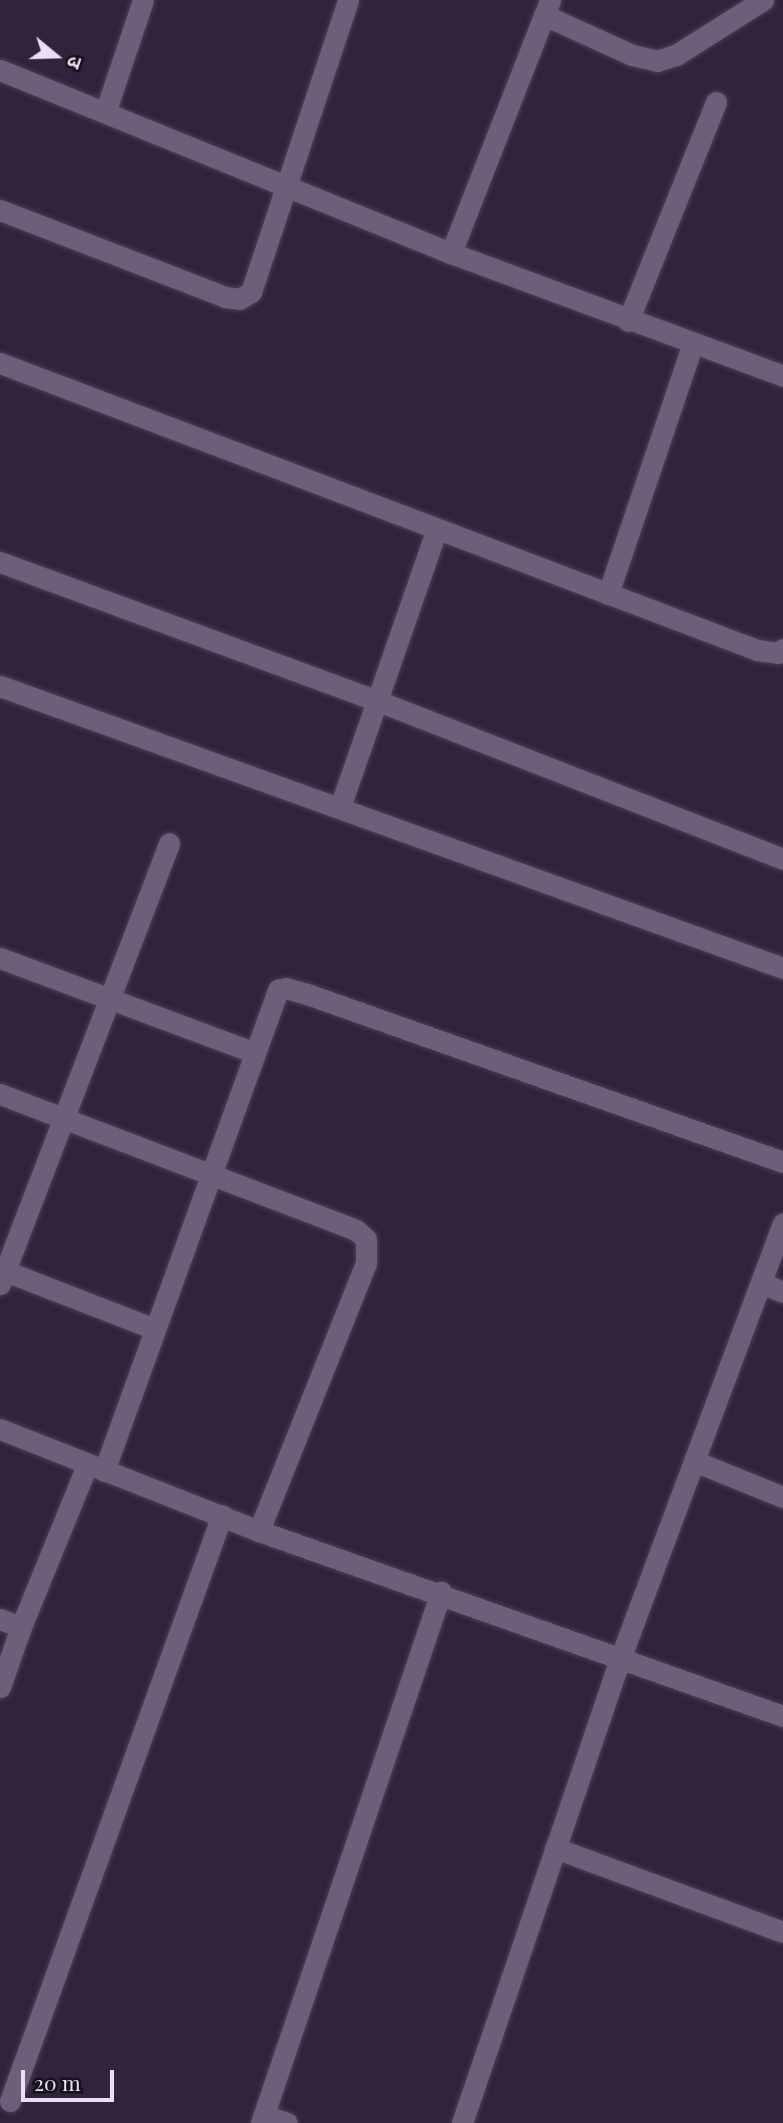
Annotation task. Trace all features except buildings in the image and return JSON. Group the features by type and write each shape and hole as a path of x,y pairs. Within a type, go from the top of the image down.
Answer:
{"street":[{"path":"106,110 143,0"},
{"path":"0,210 239,299 251,292 259,277 284,183 348,0"},
{"path":"451,253 547,7 632,55 657,61 676,55 763,0"},
{"path":"0,71 106,110 451,253 692,346 783,376"},
{"path":"628,321 716,102"},
{"path":"608,594 692,346"},
{"path":"0,363 757,650 778,653 783,649"},
{"path":"340,807 437,529"},
{"path":"0,562 378,701 783,859"},
{"path":"0,686 783,968"},
{"path":"155,1329 1,1274 169,843"},
{"path":"0,958 255,1053"},
{"path":"0,1687 20,1628 96,1468 155,1329 278,990 286,988 783,1161"},
{"path":"0,1094 210,1177 356,1230 369,1247 366,1263 259,1531"},
{"path":"463,2123 620,1659 783,1223"},
{"path":"761,1283 783,1292"},
{"path":"0,1429 259,1531 441,1592 783,1716"},
{"path":"694,1461 783,1497"},
{"path":"10,2101 222,1515"},
{"path":"287,2123 263,2119 441,1592"},
{"path":"0,1619 20,1628"},
{"path":"555,1848 783,1932"}]}
